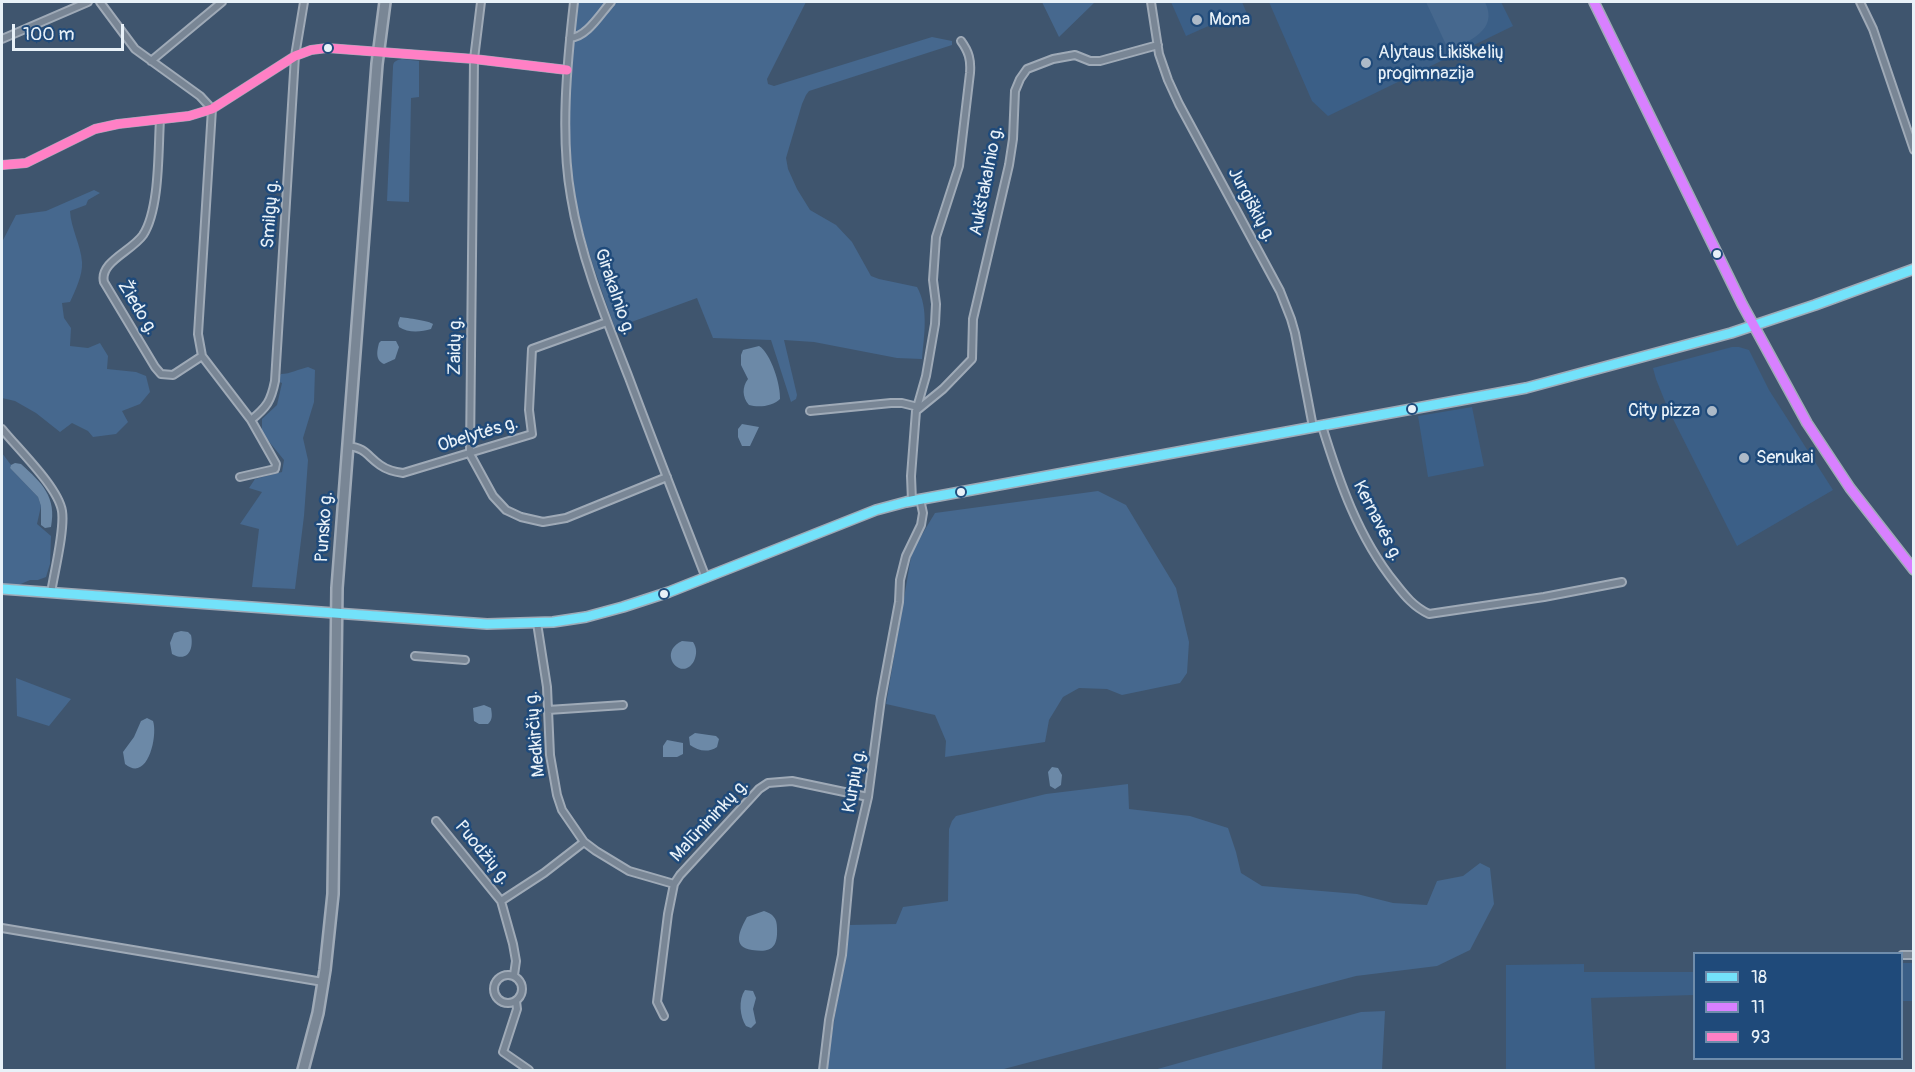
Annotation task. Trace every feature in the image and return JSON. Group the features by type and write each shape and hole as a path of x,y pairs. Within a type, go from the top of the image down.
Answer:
{"main road":[{"name":"Punsko g.","path":"302,1071 318,1013 330,932 335,847 336,612 378,53 385,2"}],"street":[{"path":"2,39 88,2"},
{"path":"100,2 135,49 200,96 212,110 198,334 202,356 251,420 276,464 275,469 240,477"},
{"path":"151,60 222,2"},
{"name":"Smilgų g.","path":"251,420 265,409 272,397 275,381 295,56 304,2"},
{"name":"Zaidų g.","path":"481,2 474,59 470,454 493,496 506,510 521,517 543,522 566,518 667,477"},
{"name":"Girakalnio g.","path":"574,2 567,70 566,135 571,196 581,244 607,322 706,578"},
{"path":"570,38 578,37 585,32 611,2"},
{"name":"Jurgiškių g.","path":"1151,2 1158,45 1168,80 1185,118 1270,272 1288,312 1318,427"},
{"path":"1594,2 1754,326 1825,452 1862,505 1914,570"},
{"path":"1860,2 1873,29 1914,150"},
{"name":"Aukštakalnio g.","path":"916,500 911,476 917,409 926,376 935,324 936,304 933,280 936,237 959,165 970,73 971,60 961,41"},
{"name":"Aukštakalnio g.","path":"917,409 943,389 972,359 972,319 1009,165 1013,139 1015,91 1020,79 1027,69 1053,59 1075,55 1090,61 1100,61 1158,45"},
{"path":"2,165 26,163 95,129 118,124 189,116 212,110 295,56 311,50 327,48 474,59 567,70"},
{"name":"Žiedo g.","path":"159,120 155,193 150,217 143,234 107,266 102,276 161,374 173,375 202,356"},
{"path":"2,589 487,624 537,623 586,617 664,594 876,510 916,500 1526,388 1754,326 1914,269"},
{"name":"Obelytės g.","path":"348,446 360,447 379,465 391,471 403,473 532,434 530,411 532,349 607,322"},
{"path":"810,411 902,403 917,409"},
{"name":"Kernavės g.","path":"1318,427 1350,508 1368,542 1387,574 1419,610 1429,614 1544,597 1622,582"},
{"path":"2,429 49,485 62,508 63,521 51,593"},
{"name":"Kurpių g.","path":"823,1071 829,1020 842,955 849,878 868,797 881,699 899,602 900,580 906,556 921,525 923,513 916,500"},
{"name":"Medkirčių g.","path":"537,623 547,687 550,755 562,810 584,842 596,851 629,871 674,884"},
{"path":"415,656 465,660"},
{"path":"548,710 623,705"},
{"name":"Malūnininkų g.","path":"664,1016 657,1002 674,884 727,823 759,789 768,783 792,781 868,797"},
{"name":"Puodžių g.","path":"436,821 501,901 516,961 514,975"},
{"path":"501,901 544,873 584,842"},
{"path":"2,928 323,982"},
{"path":"514,975 518,978 522,986 522,994 516,1001 502,1002 496,996 494,987 501,976 514,975"},
{"path":"516,1001 517,1009 503,1052 529,1071"}],"shaded area":[{"path":"578,2 806,2 767,79 768,84 774,86 932,37 952,41 952,45 809,91 802,104 786,158 797,189 810,210 836,225 852,242 871,276 917,287 924,313 922,359 897,358 814,342 784,340 797,395 796,399 791,402 771,340 713,338 697,298 615,328 584,236 572,179 569,113"},
{"path":"1042,2 1095,2 1059,37"},
{"path":"1171,2 1242,2 1248,16 1234,22 1231,16 1186,36"},
{"name":"Alytaus Likiškėlių progimnazija","path":"1269,2 1501,2 1513,26 1328,116 1312,101"},
{"path":"1426,2 1485,2 1488,20 1480,33 1449,51"},
{"path":"402,59 419,61 419,97 411,98 409,202 387,201 393,65"},
{"path":"94,190 100,193 88,200 86,205 70,211 80,249 82,267 70,302 62,303 64,318 71,328 70,346 88,348 100,343 108,356 107,369 136,372 146,376 150,392 140,404 122,411 128,422 116,434 93,437 88,431 72,423 60,432 36,413 15,401 2,398 2,242 16,215 46,211"},
{"path":"400,317 433,324 431,329 427,330 406,330 399,327"},
{"path":"381,341 396,341 399,347 395,359 384,364 377,355"},
{"path":"759,346 767,355 779,386 780,399 766,406 749,405 744,395 748,379 741,365 741,355 743,350"},
{"path":"1732,347 1749,350 1769,390 1833,490 1737,546 1668,409 1653,368"},
{"path":"308,367 315,370 314,402 303,438 308,460 295,589 252,587 259,529 240,524 262,492 249,488 255,479 282,472 284,460 262,433 262,419 277,405 282,383 277,381 281,374"},
{"path":"1472,407 1484,466 1428,477 1418,416"},
{"path":"742,424 759,427 750,446 742,446 738,437 738,429"},
{"path":"2,453 11,465 10,468 38,497 41,506 37,524 51,536 50,564 46,577 16,586 2,584"},
{"path":"15,463 21,464 46,491 52,507 51,527 45,528 41,525 41,506 38,497 10,468"},
{"path":"1098,491 1126,505 1176,588 1189,642 1187,673 1180,683 1122,695 1107,689 1079,688 1063,697 1049,720 1045,742 945,757 946,741 935,715 886,704 912,551 935,513"},
{"path":"188,632 192,640 191,650 182,657 172,654 170,643 174,633"},
{"path":"682,641 693,642 696,651 694,661 689,667 683,669 678,668 671,658 671,652"},
{"path":"16,678 71,699 49,726 17,716"},
{"path":"484,705 491,708 491,719 488,724 479,724 474,721 473,708"},
{"path":"147,718 153,721 154,728 150,755 140,767 133,768 125,764 123,752 134,737 141,721"},
{"path":"695,733 716,736 719,739 717,747 707,751 693,747 690,745 689,737"},
{"path":"667,740 683,743 683,754 677,757 663,757 663,746"},
{"path":"1052,767 1058,768 1062,775 1061,785 1055,789 1050,786 1048,772"},
{"path":"1128,784 1129,809 1190,816 1228,828 1241,873 1262,886 1357,894 1393,903 1427,905 1437,881 1463,876 1480,863 1490,868 1494,904 1470,950 1437,966 1356,976 1000,1070 826,1070 850,925 896,924 903,907 948,901 949,829 956,816 1046,794"},
{"path":"764,911 772,915 776,922 775,945 764,951 745,948 739,942 744,922 747,917"},
{"path":"1903,963 1913,963 1913,1001 1903,1001"},
{"path":"1584,964 1584,972 1693,972 1693,995 1591,998 1595,1070 1506,1070 1506,965"},
{"path":"745,990 753,991 756,998 753,1009 756,1023 751,1028 746,1026 741,1013 741,999"},
{"path":"1385,1011 1382,1070 1154,1070 1361,1012"}],"transit line":[{"name":"11","path":"1594,2 1742,304 1807,423 1850,488 1914,570"},
{"name":"93","path":"2,165 26,163 95,129 118,124 189,116 212,109 295,56 311,50 327,48 474,59 567,70"},
{"name":"18","path":"2,589 487,624 553,622 586,617 669,592 876,510 906,502 1526,388 1731,333 1914,269"}],"place":[{"name":"Mona","path":"1197,20"},
{"name":"Alytaus Likiškėlių progimnazija","path":"1366,63"},
{"name":"City pizza","path":"1712,411"},
{"name":"Senukai","path":"1744,458"}]}
